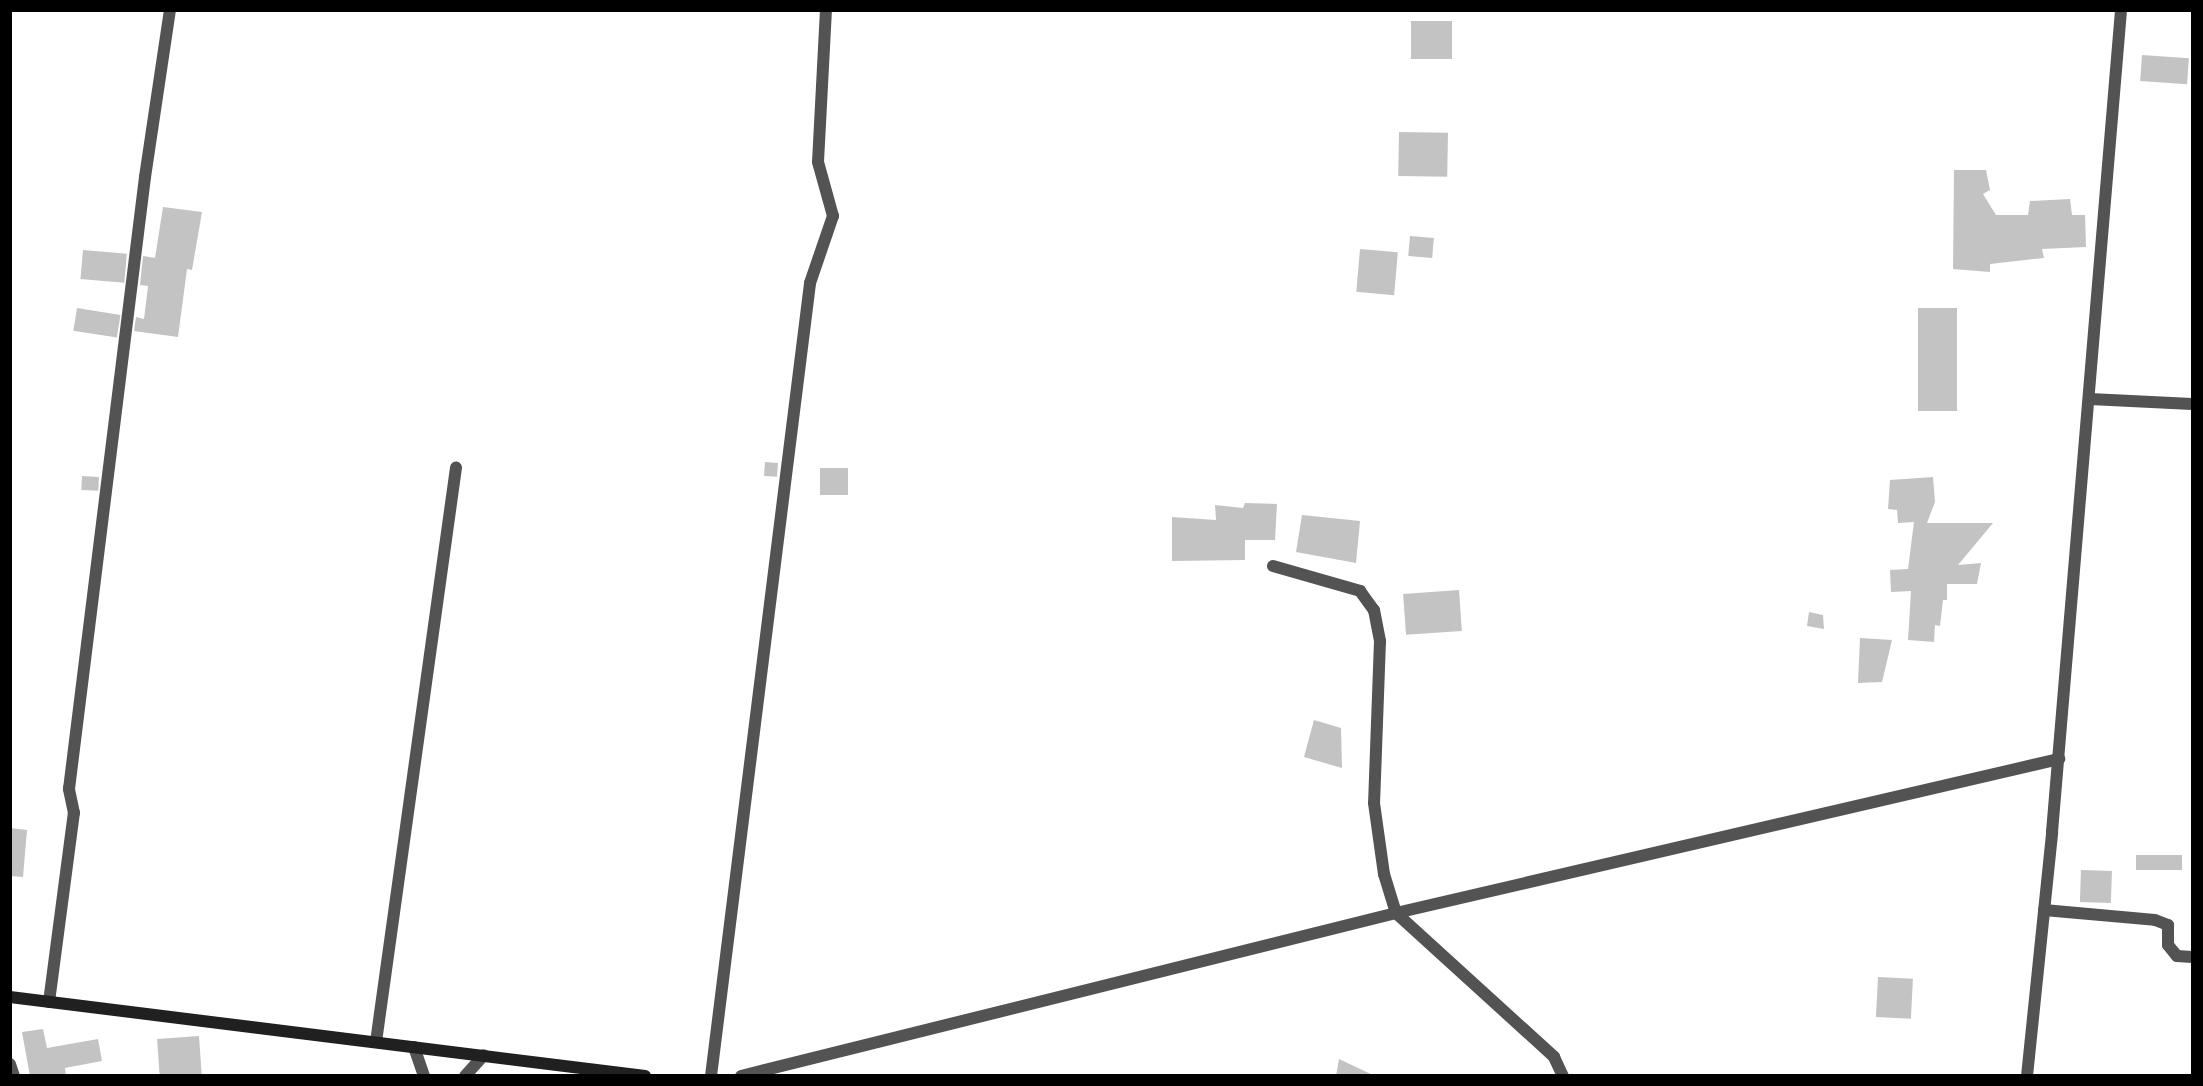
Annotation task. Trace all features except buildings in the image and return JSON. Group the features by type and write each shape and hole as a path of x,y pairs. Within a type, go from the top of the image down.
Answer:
{"street":[{"path":"49,1002 74,813 69,789 141,205 170,10"},
{"path":"711,1076 810,282 833,216 818,162 826,10"},
{"path":"2027,1076 2059,759 2121,10"},
{"path":"2090,399 2193,404"},
{"path":"376,1042 456,468"},
{"path":"1273,566 1360,591 1374,610 1380,641 1374,803 1384,874 1396,913 1554,1057 1563,1076"},
{"path":"741,1076 1396,913 2059,759"},
{"path":"2044,910 2155,920 2168,925 2168,945 2177,956 2193,957"},
{"path":"10,997 645,1076"},
{"path":"414,1047 424,1076"},
{"path":"465,1076 484,1055"},
{"path":"10,1064 14,1076"}]}
